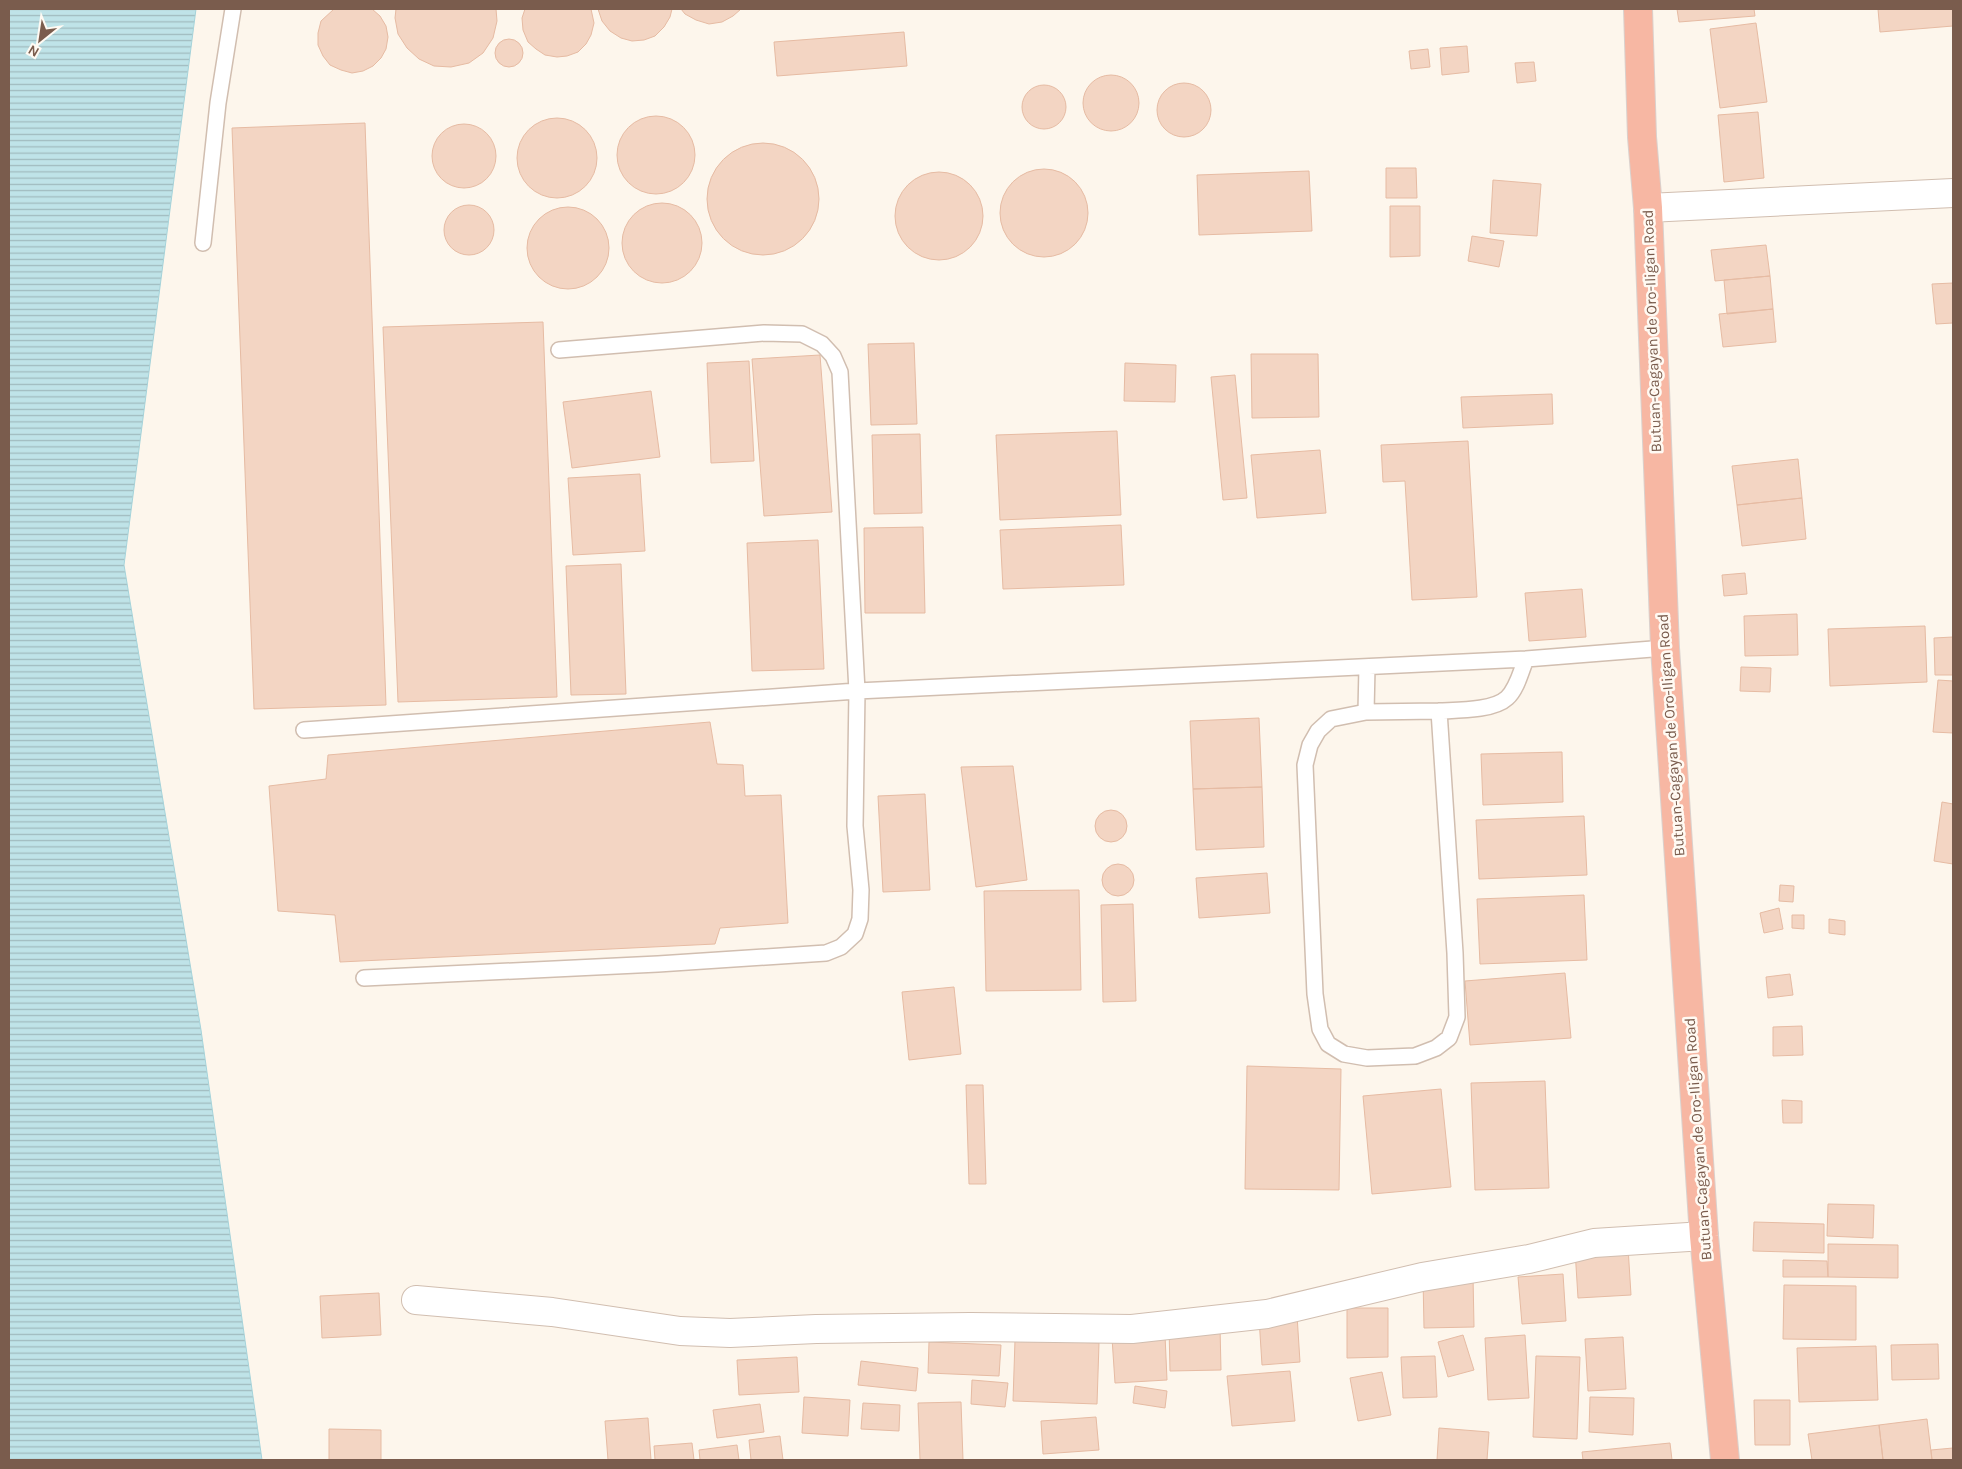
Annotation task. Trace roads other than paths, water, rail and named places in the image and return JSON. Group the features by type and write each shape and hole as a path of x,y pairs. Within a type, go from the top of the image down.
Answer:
{"highway":[{"name":"Butuan-Cagayan de Oro-Iligan Road","path":"1638,9 1642,137 1648,208 1665,648 1704,1236 1725,1460"}],"street":[{"path":"1648,208 1953,193"},
{"path":"416,1300 552,1312 680,1331 730,1333 816,1329 970,1327 1132,1329 1267,1314 1422,1277 1529,1259 1594,1243 1704,1236"}],"lane":[{"path":"203,243 218,103 233,9"},
{"path":"364,978 658,964 826,953 841,946 855,934 860,919 861,890 856,826 857,691 840,372 833,356 822,344 802,334 774,334 559,350"},
{"path":"304,730 857,691 1526,659 1665,648"},
{"path":"1439,711 1455,953 1457,1017 1449,1038 1436,1048 1415,1056 1367,1058 1344,1054 1328,1044 1320,1029 1316,994 1305,765 1310,744 1318,731 1331,719 1366,712 1439,711 1487,707 1507,698 1515,686 1526,659"},
{"path":"1366,712 1367,667"}],"water":[{"path":"9,9 196,9 124,565 201,1030 262,1460 9,1460"}]}
